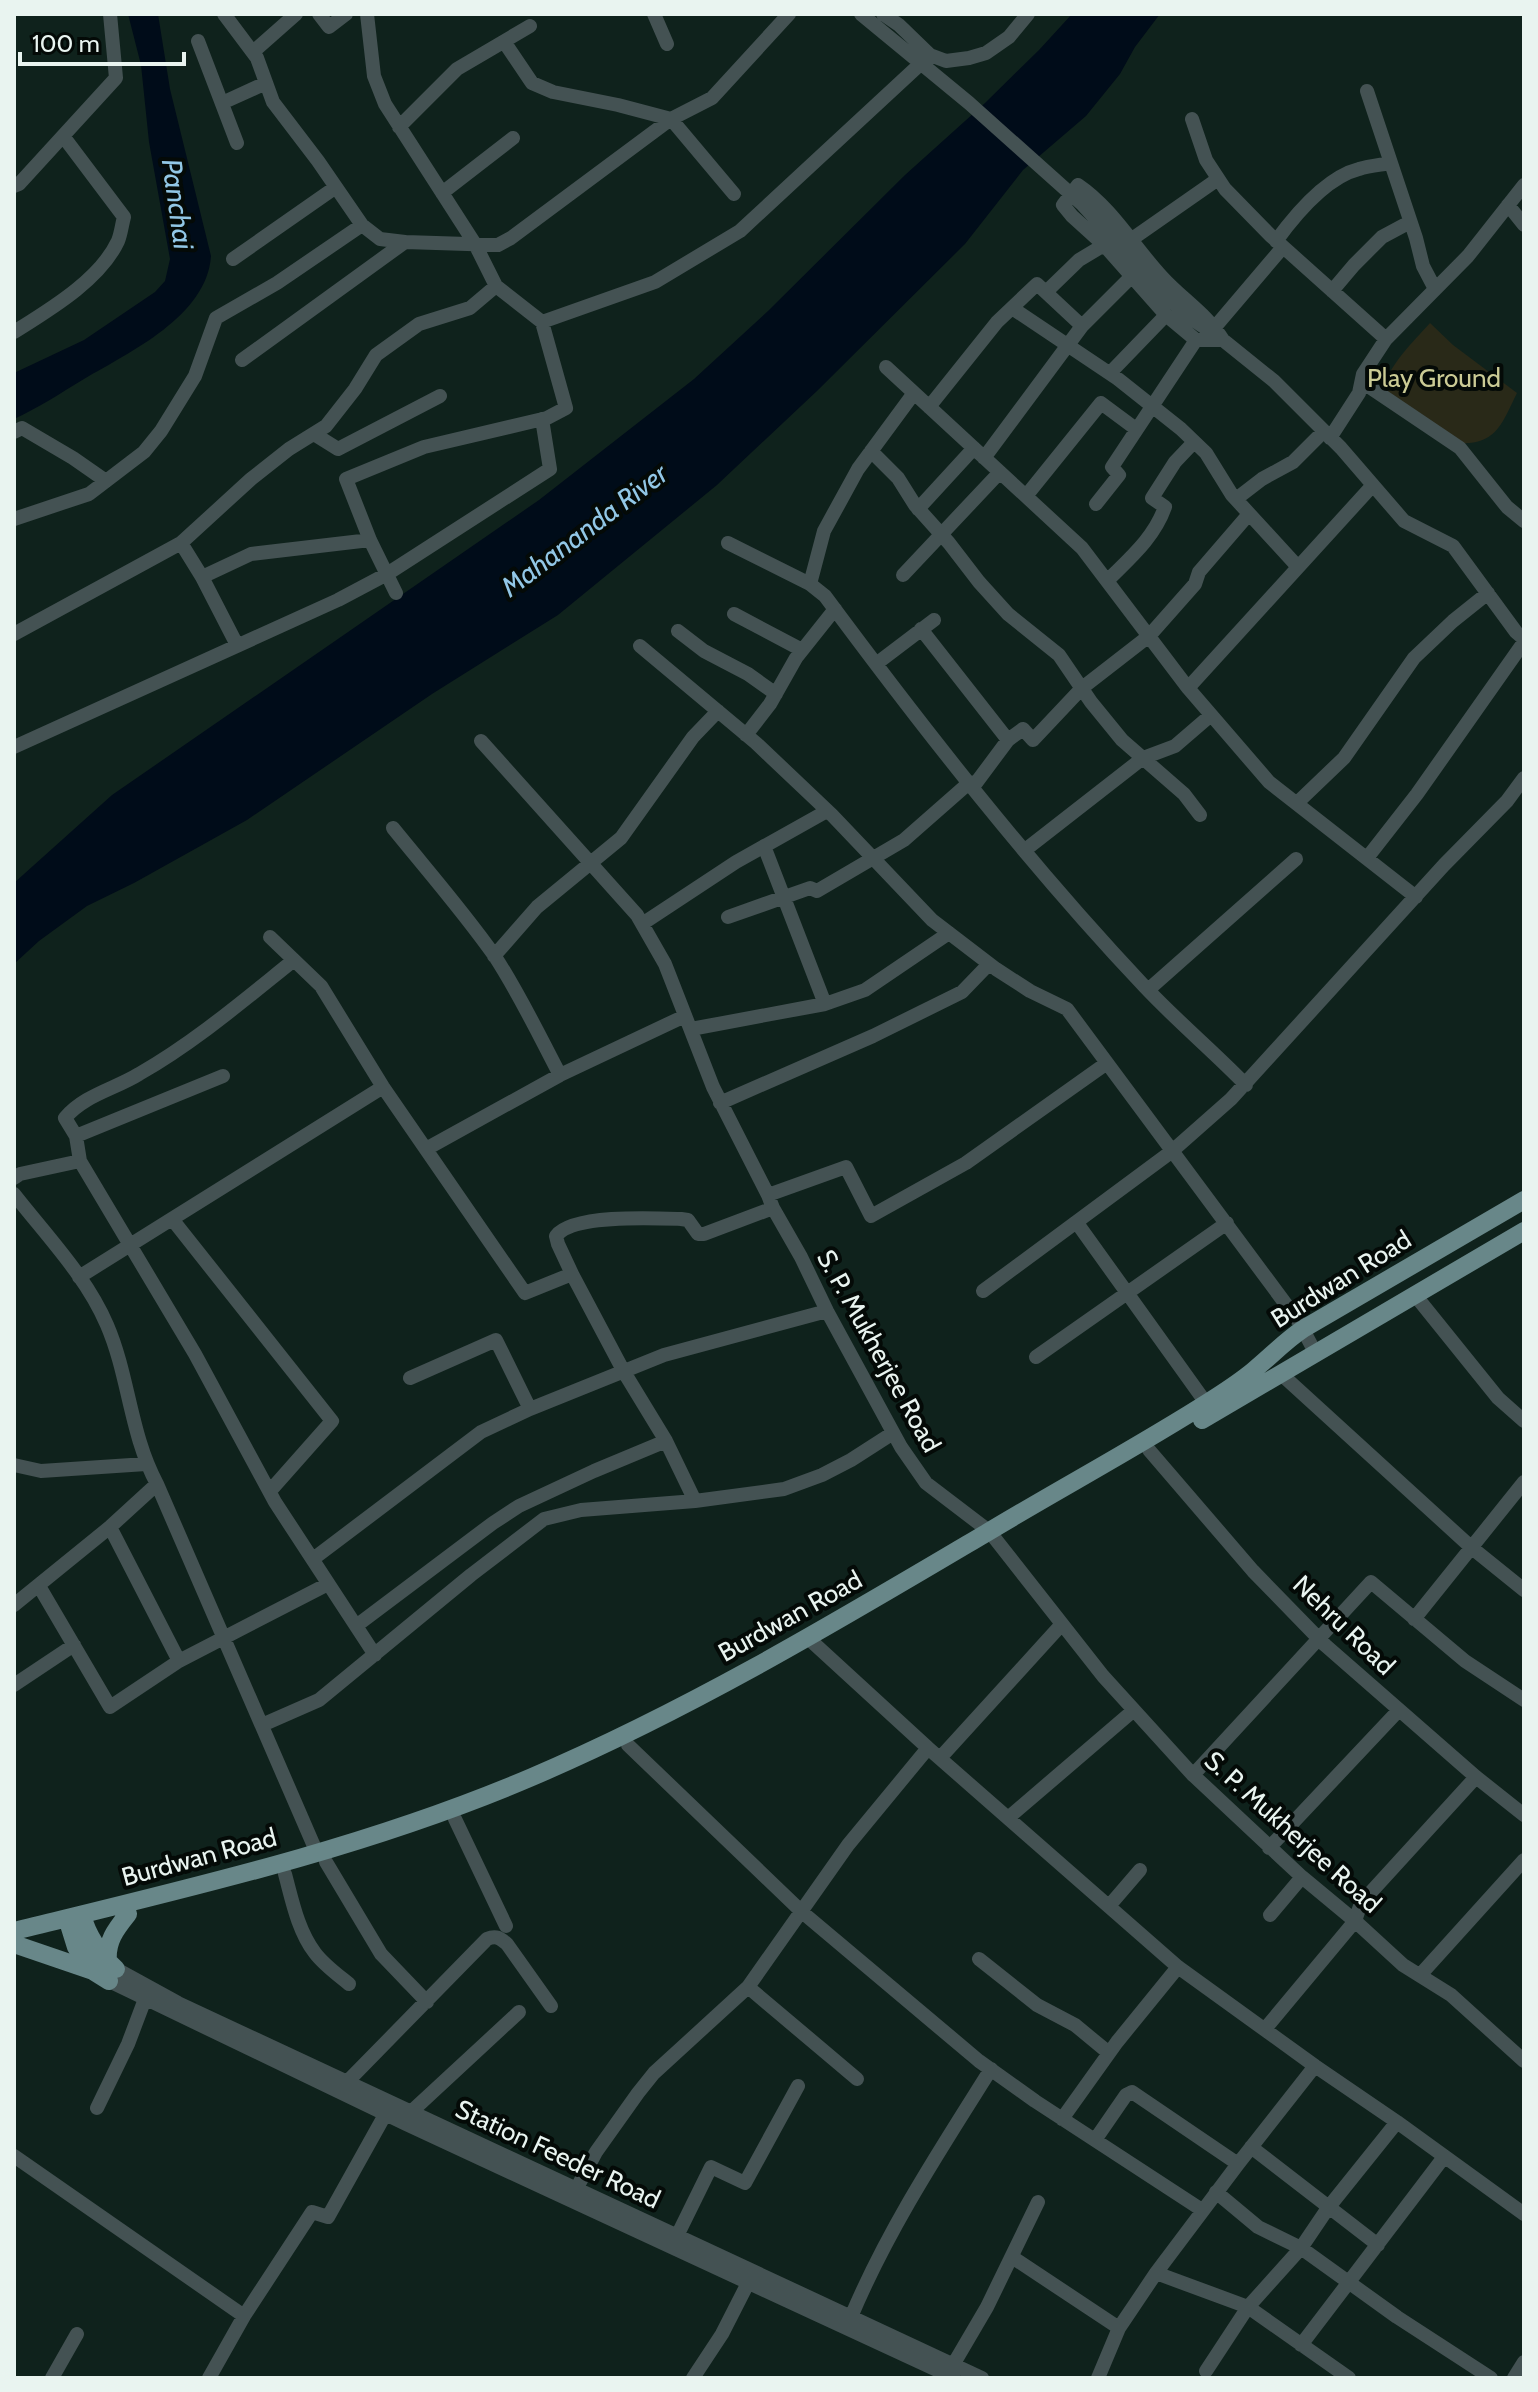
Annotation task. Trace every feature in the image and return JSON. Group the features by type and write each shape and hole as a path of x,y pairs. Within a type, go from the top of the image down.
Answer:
{"main road":[{"name":"Burdwan Road","path":"1146,1445 1252,1372 1303,1329 1524,1200"},
{"name":"Burdwan Road","path":"14,1943 238,1875 322,1858 455,1819 628,1745 697,1710 1146,1445 1316,1354 1524,1231"},
{"name":"Burdwan Road","path":"14,1931 128,1914 285,1874 531,1777 811,1641"},
{"path":"106,1971 112,1935 128,1914"},
{"path":"76,1922 91,1941 106,1971"},
{"path":"14,1943 106,1971"}],"street":[{"path":"14,186 116,78 110,14"},
{"path":"224,14 257,58 273,102 362,225 380,239 498,245 671,119 712,98 789,14"},
{"path":"272,14 280,28"},
{"path":"253,52 296,14"},
{"path":"319,14 329,27 346,14"},
{"path":"367,14 374,76 385,104 475,244 496,286 542,322 566,408 542,419 424,447 346,479 370,540 396,593"},
{"path":"654,14 667,44"},
{"path":"861,14 969,103 1082,204 1167,297 1192,319 1219,334"},
{"path":"883,14 902,20 930,55 946,61 986,53 1009,37 1028,14"},
{"path":"399,127 457,69 530,26"},
{"path":"198,41 237,143"},
{"path":"505,43 532,83 553,92 671,119 734,194"},
{"path":"542,322 655,282 740,231 930,55"},
{"path":"222,103 266,83"},
{"path":"1367,91 1423,266 1435,289"},
{"path":"1192,119 1206,160 1225,189 1280,244 1386,339"},
{"path":"14,331 96,274 118,241 124,217 63,136"},
{"path":"442,193 513,138"},
{"path":"1096,504 1119,475 1112,467 1196,340 1219,334 1297,214 1323,190 1355,169 1391,163"},
{"path":"1132,239 1218,179"},
{"path":"1196,340 1166,315 1104,245 1063,205 1078,185 1093,195 1163,278 1327,434 1404,521 1453,546 1524,640 1417,794 1367,858"},
{"path":"1236,499 1262,479 1293,462 1327,434 1359,393 1363,374 1386,339 1468,256 1524,185"},
{"path":"233,259 336,187"},
{"path":"1508,205 1524,225"},
{"path":"1332,291 1382,237 1410,222"},
{"path":"14,519 89,494 144,452 161,431 195,376 216,318 277,283 362,225"},
{"path":"242,360 405,242"},
{"path":"1046,292 1079,260 1104,245"},
{"path":"918,509 979,453 1082,326 1131,277"},
{"path":"929,407 997,322 1037,284 1082,326"},
{"path":"14,634 181,543 251,479 289,449 326,426 355,389 376,355 419,324 470,308 496,286"},
{"path":"1012,308 1110,373 1194,442 1206,453 1236,499 1298,567"},
{"path":"1110,373 1166,315"},
{"path":"886,367 1082,548 1188,688 1269,782 1416,897"},
{"path":"1362,382 1460,448 1507,507 1524,521"},
{"path":"810,584 824,531 858,469 914,393"},
{"path":"314,434 338,449 440,396"},
{"path":"1026,496 1101,403 1136,429"},
{"path":"14,747 338,600 387,574 550,469 542,419"},
{"path":"14,432 22,428 106,481"},
{"path":"1107,581 1159,524 1165,507 1152,498 1175,462 1194,442"},
{"path":"871,451 898,478 918,509 943,535 979,582 1008,614 1059,655 1122,740 1184,794 1200,815"},
{"path":"903,575 1000,472"},
{"path":"1188,688 1373,485"},
{"path":"728,917 810,888 817,891 904,840 972,784 1008,740 1023,729 1033,740 1082,688 1149,636 1195,584 1199,572 1249,514"},
{"path":"202,577 251,554 370,540"},
{"path":"181,543 237,645"},
{"path":"728,543 810,584 825,596 876,664 1077,912 1148,990 1246,1085"},
{"path":"1297,803 1344,758 1414,658 1488,593"},
{"path":"746,735 776,694 802,650 835,609"},
{"path":"734,614 802,650"},
{"path":"876,664 934,620"},
{"path":"921,629 1008,740"},
{"path":"678,631 704,651 748,674 776,694"},
{"path":"640,646 746,735 827,811 932,920 989,964 1030,991 1067,1009 1227,1223 1303,1329 1316,1354"},
{"path":"494,956 537,907 621,838 693,737 718,711"},
{"path":"1025,850 1143,758 1175,746 1211,715"},
{"name":"S. P. Mukherjee Road","path":"481,741 642,924 665,964 720,1103 770,1202 893,1433 926,1483 993,1535 1103,1676 1193,1775 1269,1848 1403,1965 1451,1995 1524,2061"},
{"path":"983,1291 1171,1152 1246,1085 1507,801 1524,778"},
{"path":"642,924 736,862 827,811"},
{"path":"393,828 494,956 560,1075"},
{"path":"764,846 825,1004"},
{"path":"1148,990 1296,859"},
{"path":"426,1149 560,1075 688,1022 825,1004 865,990 949,933"},
{"path":"270,937 321,986 383,1087 525,1293 572,1274"},
{"path":"294,960 201,1034 138,1075 94,1095 71,1110 65,1118 76,1136 80,1161 195,1354 270,1491 375,1655"},
{"path":"720,1103 873,1036 962,992 989,964"},
{"path":"695,1501 666,1441 624,1372 572,1274 558,1244 556,1236 560,1231 598,1220 681,1219 688,1220 698,1234 704,1234 846,1167 871,1216 966,1163 1107,1063"},
{"path":"76,1136 223,1076"},
{"path":"79,1277 383,1087"},
{"path":"14,1178 80,1161"},
{"path":"15,1195 79,1277 106,1323 146,1464 322,1858 381,1954 427,2002"},
{"path":"172,1219 332,1421 270,1491"},
{"path":"1077,1223 1206,1403"},
{"path":"1036,1357 1227,1223"},
{"path":"1415,1295 1498,1398 1524,1421"},
{"path":"313,1559 481,1432 664,1355 827,1311"},
{"path":"410,1378 496,1340 530,1409"},
{"path":"1280,1373 1472,1548 1524,1590"},
{"path":"262,1725 319,1700 544,1519 581,1510 695,1501 784,1489 822,1475 893,1433"},
{"path":"356,1626 519,1506 666,1441"},
{"name":"Nehru Road","path":"1146,1445 1253,1571 1325,1645 1524,1815"},
{"path":"14,1465 41,1471 146,1464"},
{"path":"1414,1619 1524,1482"},
{"path":"14,1605 110,1527 157,1484"},
{"path":"110,1527 179,1661"},
{"path":"1193,1775 1371,1582 1465,1661 1524,1700"},
{"path":"39,1586 110,1707 179,1661 328,1584"},
{"path":"940,1758 1062,1624"},
{"path":"811,1641 1178,1967 1524,2214"},
{"path":"14,1685 74,1645"},
{"path":"1008,1818 1134,1710"},
{"path":"1269,1848 1399,1710"},
{"path":"628,1745 802,1912 991,2069 1202,2210"},
{"path":"573,2195 596,2152 654,2073 748,1987 848,1845 928,1748"},
{"path":"1265,2029 1355,1921 1361,1903 1476,1777"},
{"path":"455,1819 506,1926"},
{"path":"1421,1974 1524,1860"},
{"path":"1109,1906 1140,1870"},
{"path":"285,1874 307,1941 316,1954 349,1984"},
{"path":"1270,1915 1302,1877"},
{"path":"347,2082 487,1939 500,1938 507,1944 551,2006"},
{"path":"979,1959 1037,2005 1075,2025 1109,2053"},
{"path":"1062,2119 1109,2053 1178,1967"},
{"name":"Station Feeder Road","path":"106,1971 145,1999 386,2113 573,2195 677,2236 851,2317 928,2367"},
{"name":"Station Feeder Road","path":"106,1971 411,2112 748,2283 928,2367 982,2378"},
{"path":"748,1987 857,2079"},
{"path":"97,2108 128,2044 145,1999"},
{"path":"411,2112 519,2012"},
{"path":"1098,2378 1119,2328 1156,2273 1315,2066"},
{"path":"851,2317 871,2269 909,2199 991,2069"},
{"path":"677,2236 711,2167 745,2183 798,2086"},
{"path":"1095,2140 1126,2095 1132,2092 1238,2164"},
{"path":"209,2378 244,2316 312,2212 328,2217 386,2113"},
{"path":"1206,2371 1248,2307 1301,2248 1328,2208 1397,2122"},
{"path":"1251,2147 1378,2245"},
{"path":"14,2156 244,2316"},
{"path":"1301,2345 1444,2157"},
{"path":"1216,2192 1258,2227 1301,2248 1491,2378"},
{"path":"954,2371 1038,2202"},
{"path":"1012,2257 1119,2328"},
{"path":"1156,2273 1248,2307 1349,2378"},
{"path":"693,2378 722,2334 748,2283"},
{"path":"52,2378 77,2334"},
{"path":"1514,2378 1524,2362"}],"green space":[{"name":"Play Ground","path":"1430,323 1453,345 1517,393 1497,430 1482,440 1459,443 1382,390 1396,362"}],"water":[{"name":"Panchai","path":"128,14 158,14 170,89 211,256 206,277 196,297 163,330 123,357 14,419 14,373 84,340 155,292 165,281 170,259 149,142 141,65"},
{"name":"Mahananda River","path":"1072,14 1160,14 1135,47 1120,74 1086,116 1023,170 965,244 717,485 558,615 432,694 247,820 87,906 39,941 14,964 14,883 112,795 539,500 694,379 768,311 905,175 985,103"}]}
